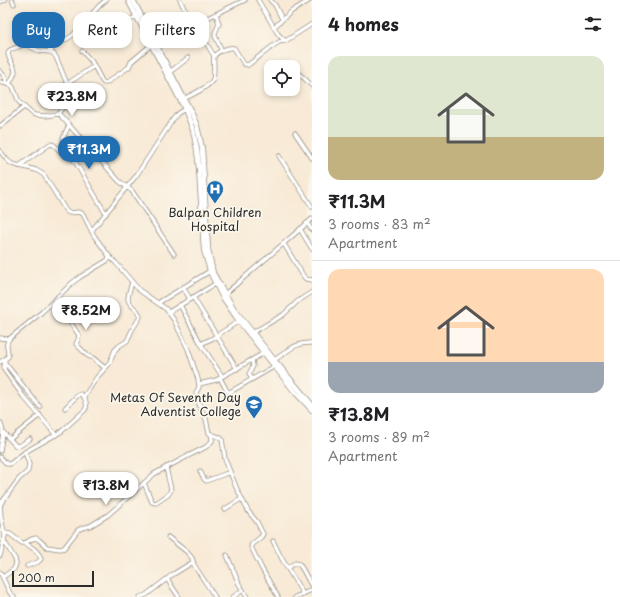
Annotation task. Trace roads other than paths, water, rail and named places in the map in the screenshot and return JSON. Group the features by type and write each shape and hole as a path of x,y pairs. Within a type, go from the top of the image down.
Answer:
{"main road":[{"path":"128,0 140,22"},
{"path":"132,0 170,72 182,100"},
{"path":"153,48 197,126 202,148 209,255 214,273 234,309 264,353 295,392 312,410"},
{"path":"187,108 197,145 200,169 204,250 206,261 215,284 239,321 312,405"}],"street":[{"path":"0,2 5,0"},
{"path":"12,0 14,4"},
{"path":"65,40 76,32 106,0"},
{"path":"180,0 186,12"},
{"path":"209,17 245,0"},
{"path":"258,0 278,34 285,41"},
{"path":"270,0 275,5 282,19"},
{"path":"274,27 292,11 310,0"},
{"path":"216,14 219,24 215,36 222,51"},
{"path":"132,19 137,16"},
{"path":"214,56 216,53 234,48 242,62 246,65 279,42 290,39 312,24"},
{"path":"8,84 15,72 8,56 9,51 15,48"},
{"path":"34,48 39,51 49,51 54,48"},
{"path":"82,51 90,59 102,82 106,83 129,67 131,62 147,48"},
{"path":"182,100 212,82 214,56 209,48"},
{"path":"0,82 13,87 19,102 31,113 45,116 58,114 69,97 70,91 56,58 53,53 49,51"},
{"path":"170,72 188,58"},
{"path":"67,84 94,66"},
{"path":"0,70 8,84"},
{"path":"300,75 312,86"},
{"path":"0,126 24,107"},
{"path":"92,232 138,174 174,118 178,113 187,108"},
{"path":"58,114 111,172 132,191 174,254"},
{"path":"69,125 63,138 64,143 106,214"},
{"path":"294,133 312,158"},
{"path":"19,166 50,144 54,145 62,153 69,151"},
{"path":"0,151 12,164 36,170 44,175 66,211 69,213 79,212 83,214 95,237 109,256 142,293 169,312 188,349 199,384 196,393 197,399 206,419 212,439 212,442 206,448 154,474 104,517 90,526 78,530 64,548 60,550 47,547 36,538 26,543"},
{"path":"279,156 312,207"},
{"path":"225,294 312,219"},
{"path":"307,223 312,230"},
{"path":"300,229 312,249"},
{"path":"284,244 306,280 312,280"},
{"path":"56,435 23,396 4,369 5,361 8,357 6,346 9,339 42,312 80,276 106,261 110,258 109,256"},
{"path":"158,303 210,271"},
{"path":"84,397 97,377 110,362 115,350 127,341 140,317 140,313 128,300 132,282"},
{"path":"169,312 215,284"},
{"path":"183,287 192,298 236,368"},
{"path":"251,334 283,315 305,295 312,292"},
{"path":"58,296 64,314 79,335 76,344 86,355 94,358 105,368"},
{"path":"180,306 221,377 227,391 230,392 275,366"},
{"path":"202,344 239,321"},
{"path":"0,338 9,339"},
{"path":"274,360 297,345 312,343"},
{"path":"199,384 213,381 264,353"},
{"path":"252,360 253,366 249,374 252,380"},
{"path":"0,362 5,361"},
{"path":"5,361 40,407"},
{"path":"0,372 4,369"},
{"path":"0,457 8,464 65,429 86,408 84,397 81,394 78,395 64,408"},
{"path":"10,439 40,415"},
{"path":"0,422 4,432 15,445 20,445 30,439"},
{"path":"0,451 4,432"},
{"path":"211,434 219,436 222,439 224,455 241,499 257,522 263,534 252,544 251,547 278,597"},
{"path":"0,505 28,469 26,452"},
{"path":"144,483 152,502 154,503 168,495 171,490 166,467"},
{"path":"200,471 206,481 230,473"},
{"path":"224,509 241,499"},
{"path":"0,501 2,522 5,533 0,556"},
{"path":"5,533 10,534 22,543 26,543 40,556 41,559 38,562 27,566"},
{"path":"168,536 192,558 214,597"},
{"path":"3,576 14,569 16,564 15,559 4,541"},
{"path":"273,541 303,594"},
{"path":"227,555 247,597"},
{"path":"140,597 146,595 193,562"},
{"path":"287,568 295,564 299,564 312,589 295,597"},
{"path":"0,572 14,597"},
{"path":"167,579 179,597"},
{"path":"233,597 243,590"}],"place":[{"name":"Balpan Children Hospital","path":"215,204"},
{"name":"Metas Of Seventh Day Adventist College","path":"254,419"}]}
